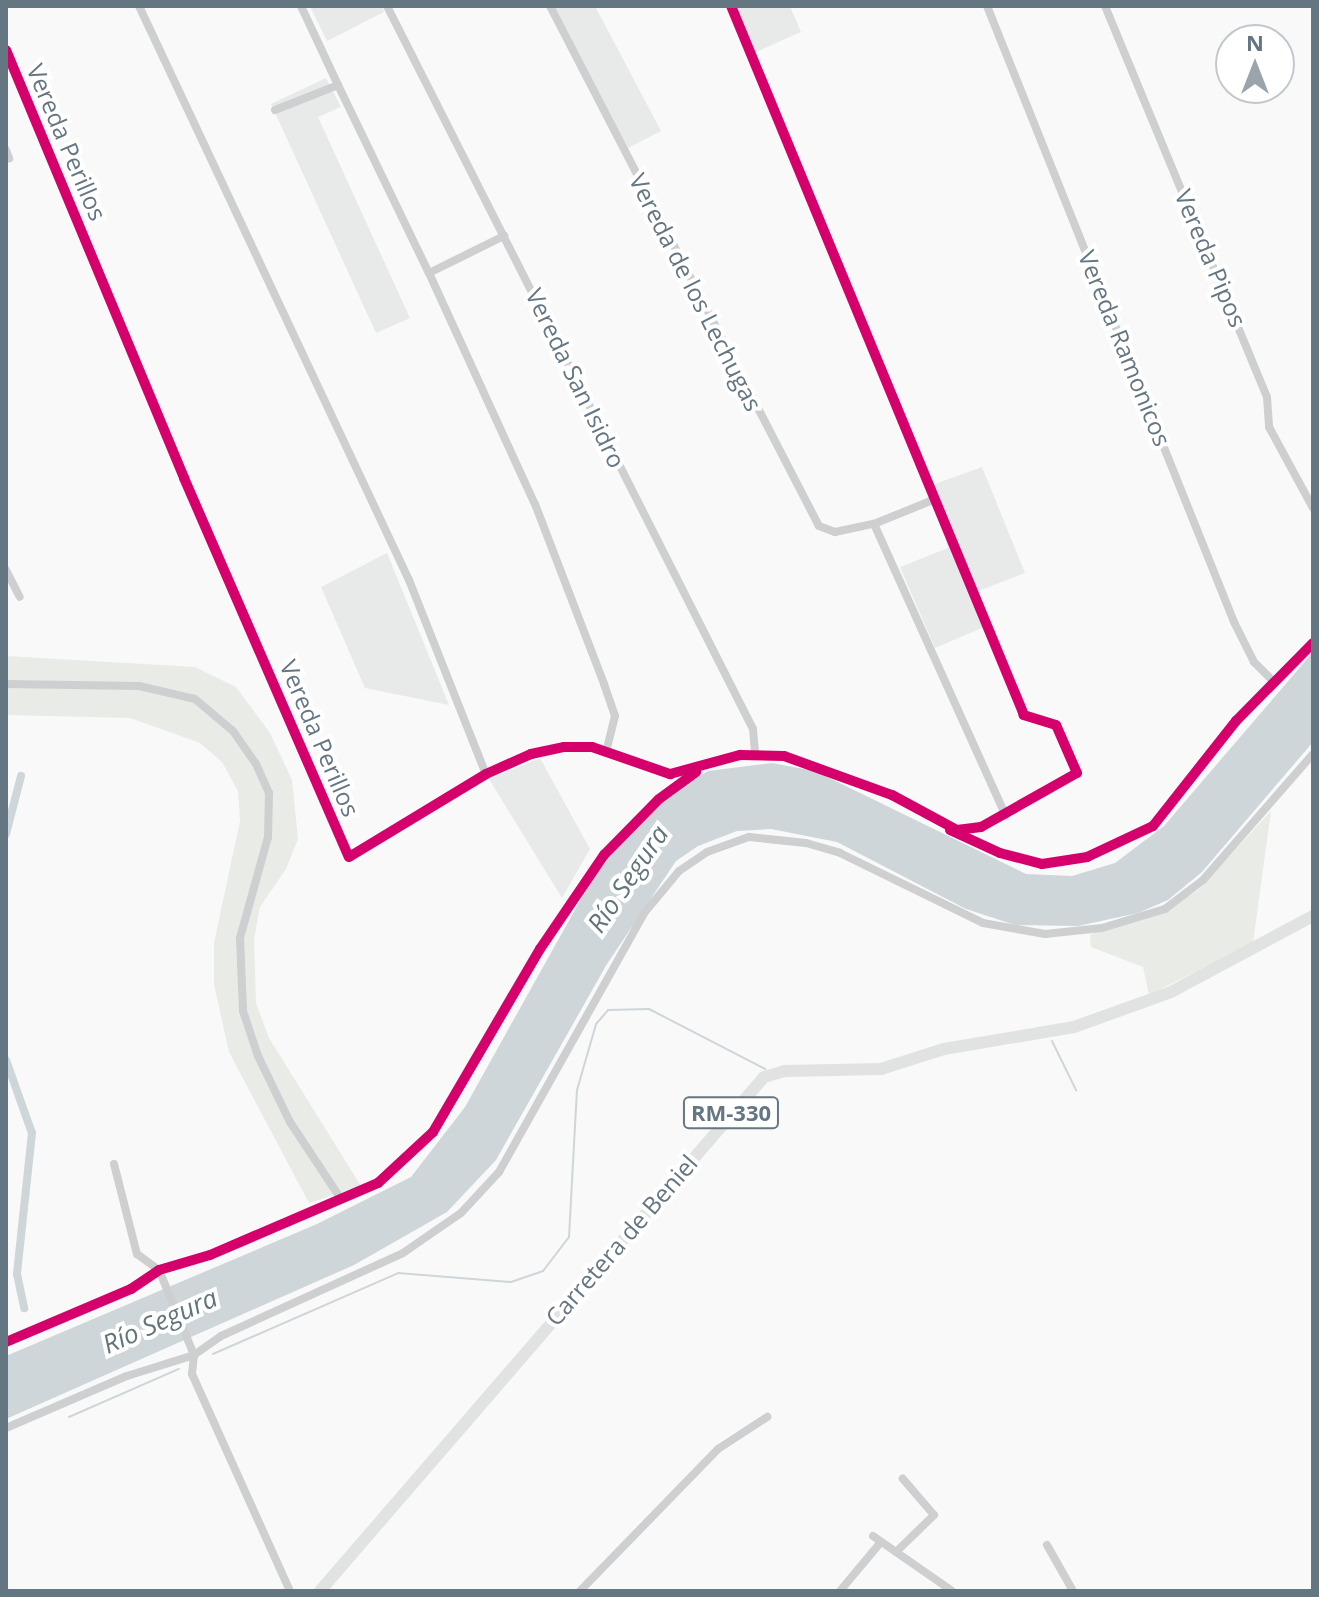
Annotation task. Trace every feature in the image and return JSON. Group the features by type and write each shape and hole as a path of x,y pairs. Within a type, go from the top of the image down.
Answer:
{"main road":[{"name":"Carretera de Beniel","path":"320,1591 764,1077 785,1071 881,1069 944,1049 1074,1027 1171,992 1313,916"}],"street":[{"path":"139,6 409,580 486,774"},
{"path":"301,6 535,504 615,716 606,752"},
{"name":"Vereda San Isidro","path":"387,6 753,729 755,753"},
{"name":"Vereda de los Lechugas","path":"550,6 819,526 835,532 874,524 933,500"},
{"path":"731,6 1024,715 1056,725 1077,773 1006,816 874,524"},
{"name":"Vereda Ramonicos","path":"987,6 1234,622 1254,662 1274,682"},
{"name":"Vereda Pipos","path":"1105,6 1267,397 1269,427 1313,508"},
{"name":"Vereda Perillos","path":"6,50 184,478 349,857 486,774 531,754 564,747 606,752 684,774 755,753 824,767 957,830 981,827 1006,816"},
{"path":"275,110 338,85"},
{"path":"429,273 504,236"},
{"path":"6,570 20,597"},
{"path":"6,684 139,686 195,699 233,731 256,764 269,793 268,837 240,938 243,1011 258,1056 290,1122 341,1199"},
{"path":"6,1428 127,1376 194,1355 221,1336 403,1253 461,1213 499,1172 645,912 679,871 707,852 749,837 806,843 840,853 983,923 1045,934 1102,928 1165,909 1203,880 1313,754"},
{"path":"114,1164 137,1254 159,1270 194,1355 192,1374 290,1591"},
{"path":"580,1591 718,1449 767,1417"},
{"path":"896,1552 934,1515 903,1479"},
{"path":"873,1536 952,1591"},
{"path":"840,1591 881,1542"},
{"path":"1047,1545 1073,1591"}],"shaded area":[{"path":"310,6 382,6 384,12 327,41"},
{"path":"549,6 595,6 661,131 628,148"},
{"path":"727,6 790,6 801,32 747,56"},
{"path":"326,78 341,107 318,117 410,318 376,333 271,104"},
{"path":"982,467 1025,573 976,592 989,625 935,648 900,567 948,548 932,485"},
{"path":"387,553 449,705 365,688 321,587"},
{"path":"6,656 195,667 236,687 270,733 292,780 298,839 286,869 260,907 254,939 256,1003 269,1038 361,1186 309,1203 229,1052 214,984 214,943 240,821 238,791 222,762 200,743 130,718 6,715"},
{"path":"540,758 590,849 562,898 489,779"},
{"path":"1271,811 1253,943 1149,995 1143,967 1091,947 1090,935 1161,913 1198,890"}],"water":[{"name":"Río Segura","path":"1313,652 1313,742 1202,872 1168,900 1138,913 1078,926 1015,925 966,909 837,842 771,829 737,831 698,846 676,861 607,964 496,1160 447,1212 354,1265 6,1419 6,1356 317,1224 411,1177 465,1107 591,881 635,825 672,793 708,771 772,763 815,771 1026,874 1072,876 1115,863 1164,826"}],"waterway":[{"path":"6,834 21,776"},
{"path":"213,1354 398,1273 511,1282 543,1271 569,1237 577,1090 596,1024 608,1010 649,1009 765,1069"},
{"path":"1052,1041 1076,1090"},
{"path":"6,1060 32,1133 17,1274 24,1308"},
{"path":"69,1417 179,1369"}],"cycle path":[{"path":"6,50 184,478 349,857 486,774 531,754 564,747 592,747 670,774 740,755 784,756 892,795 957,830 981,827 1077,773 1056,725 1024,715 731,6"},
{"path":"950,830 1000,853 1042,864 1087,857 1153,826 1236,721 1313,643"},
{"path":"6,1342 131,1289 159,1270 210,1255 378,1183 433,1132 540,949 604,855 659,799 696,772"}]}
